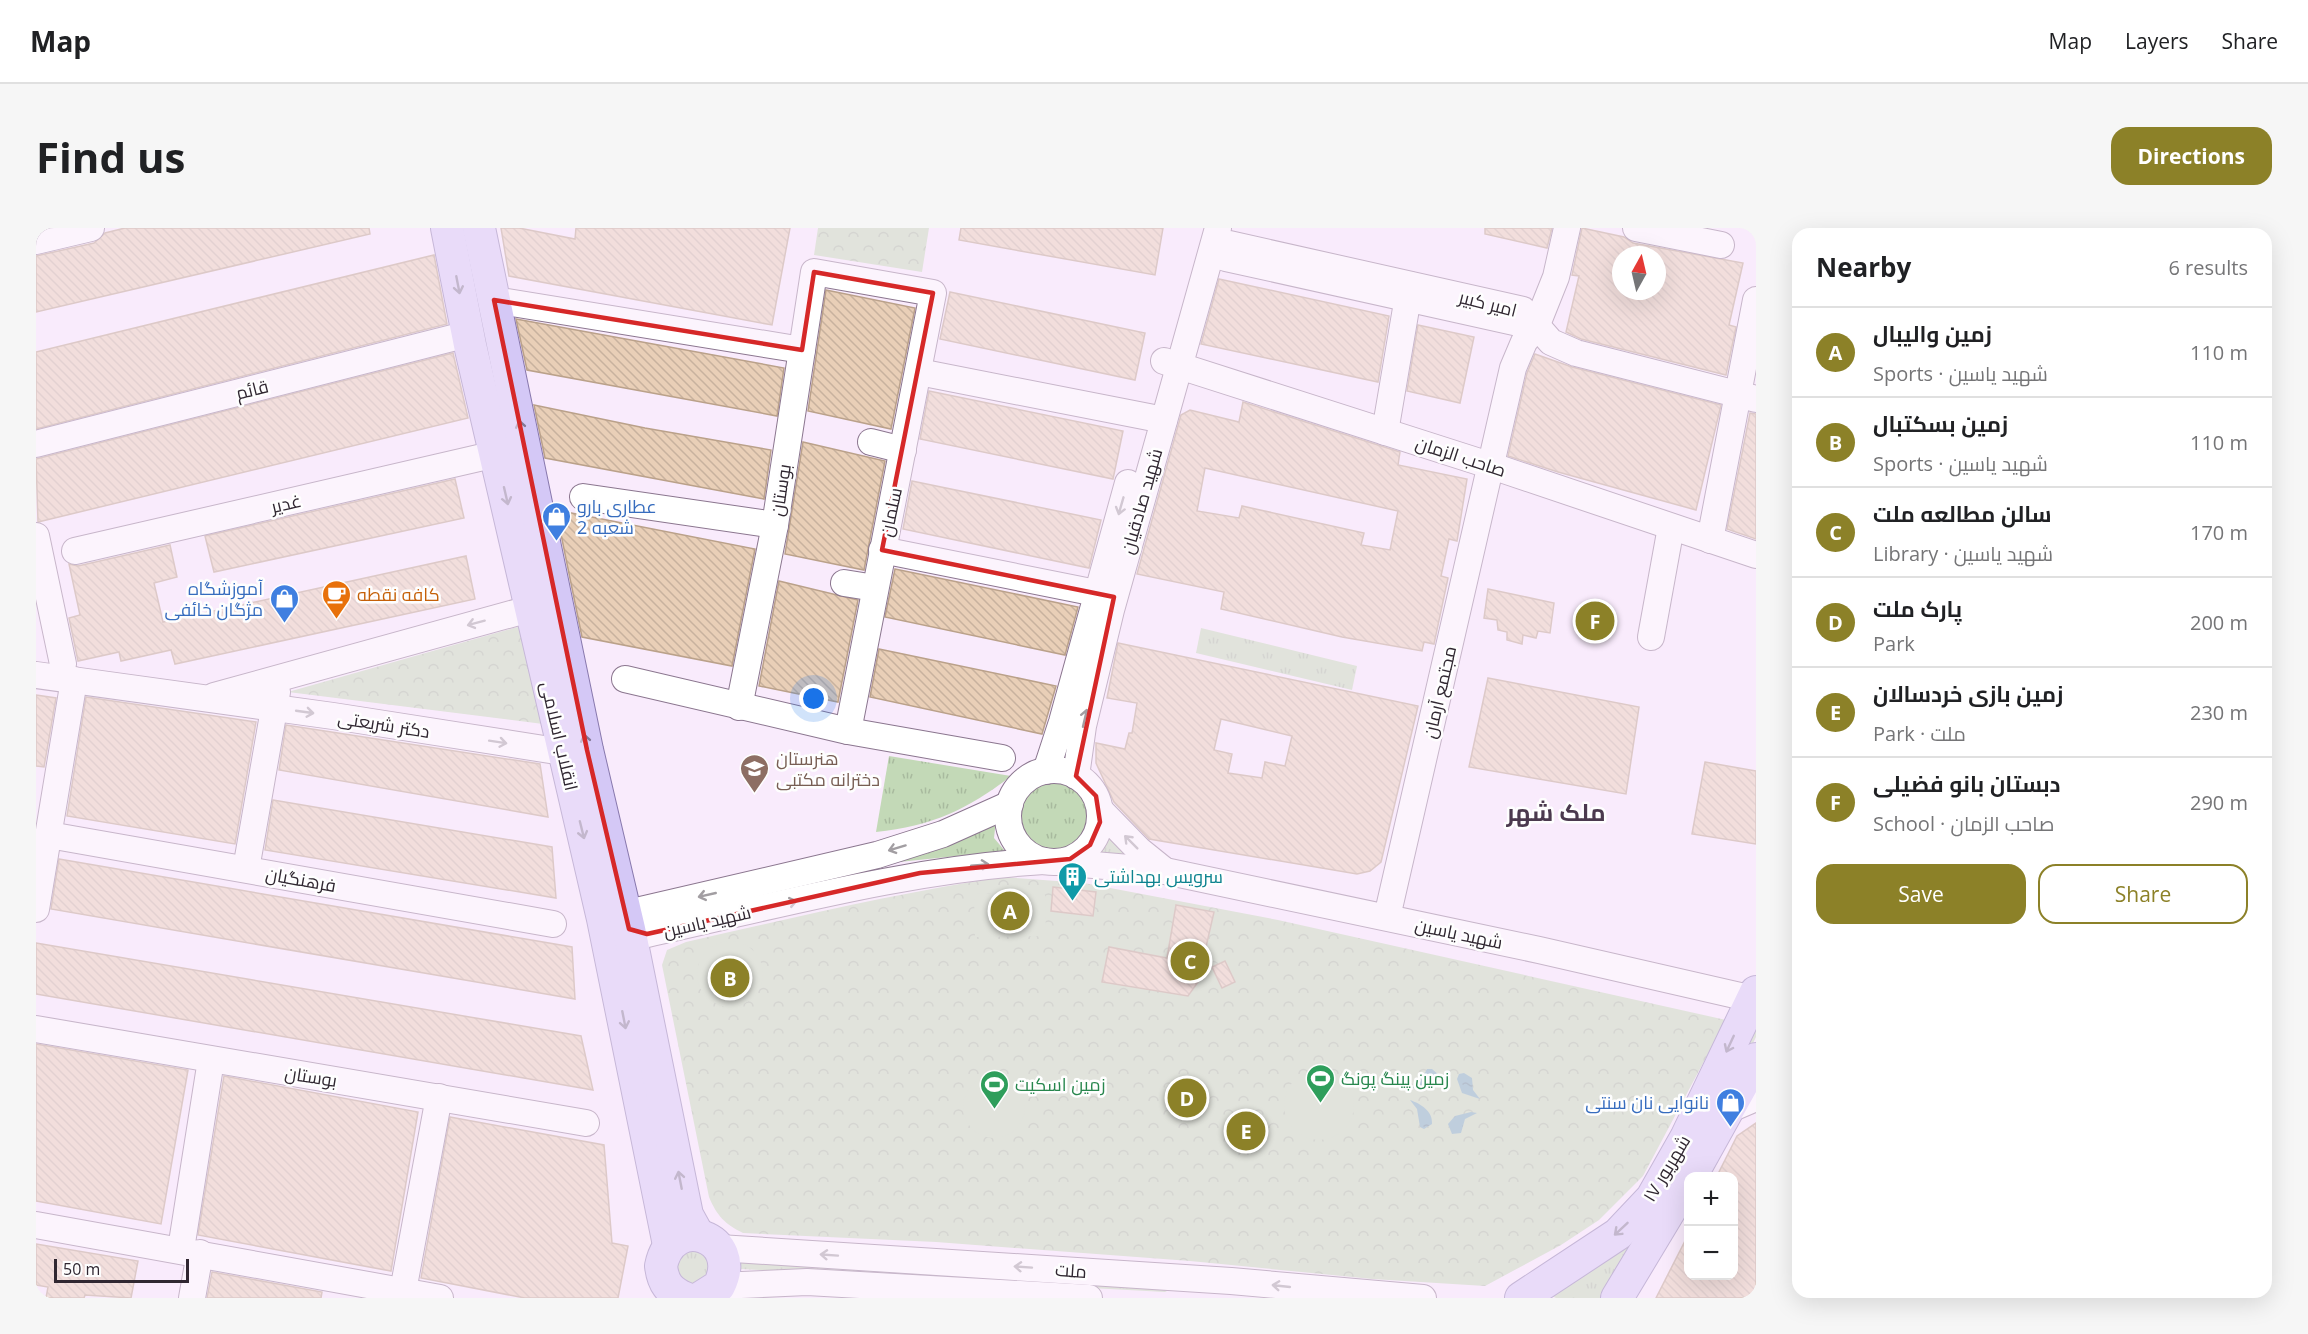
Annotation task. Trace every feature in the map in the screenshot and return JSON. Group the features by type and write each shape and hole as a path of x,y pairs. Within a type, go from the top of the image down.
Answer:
{"main road":[{"name":"انقلاب اسلامی","path":"447,228 468,334 533,608 563,753 618,931 687,1215 726,1266 694,1295 662,1276 661,1266 669,1245 618,931 585,740 480,228"},
{"name":"۱۷ شهریور","path":"1521,1298 1618,1234 1652,1198 1686,1138 1754,995"},
{"name":"۱۷ شهریور","path":"1694,1172 1743,1103 1756,1059"},
{"name":"۱۷ شهریور","path":"1617,1298 1684,1188"},
{"path":"669,1245 677,1239 708,1241"}],"street":[{"path":"36,241 91,228"},
{"name":"شهید صادقیان","path":"1172,363 1201,228"},
{"name":"شهید صادقیان","path":"1046,771 1105,595 1172,363 1218,228"},
{"name":"مجتمع آرمان","path":"1387,917 1518,353 1536,327 1556,277 1567,228"},
{"path":"1636,228 1721,245"},
{"name":"امیر کبیر","path":"1408,292 1226,258 1224,250 1229,244 1408,292 1536,327"},
{"name":"سلمان","path":"814,272 933,293 848,731"},
{"name":"بوستان","path":"739,707 774,525 814,272"},
{"path":"1385,432 1408,292"},
{"path":"494,300 802,350"},
{"path":"1710,540 1747,397 1756,300"},
{"path":"1536,327 1551,342 1576,353 1747,397"},
{"name":"قائم","path":"36,444 468,334"},
{"name":"صاحب الزمان","path":"1172,363 1756,555"},
{"path":"919,372 1156,418"},
{"path":"871,442 903,450"},
{"name":"غدیر","path":"75,551 496,454"},
{"path":"583,497 774,525"},
{"path":"1651,637 1671,527"},
{"path":"36,536 69,672 45,826 36,909"},
{"path":"882,550 1105,595"},
{"path":"844,583 875,588"},
{"name":"شهید صادقیان","path":"1076,776 1105,595"},
{"name":"دکتر شریعتی","path":"205,698 533,608"},
{"name":"دکتر شریعتی","path":"36,675 69,672 205,698 563,753"},
{"path":"246,869 280,677"},
{"path":"624,679 848,731 1002,758"},
{"path":"1010,804 1024,781 1046,771 1056,770 1076,776 1087,784 1096,796 1100,810 1165,871"},
{"name":"شهید یاسین","path":"618,931 642,910 877,855 943,834 1010,804"},
{"name":"شهید یاسین","path":"1010,804 1008,819 1011,833 1019,846 1030,856 1051,861 1165,871 1754,995"},
{"name":"شهید یاسین","path":"618,931 647,934 920,873 978,865 1070,859 1090,845 1100,822 1100,810"},
{"name":"فرهنگیان","path":"45,826 246,869 553,924"},
{"name":"بوستان","path":"36,1029 586,1123"},
{"path":"192,1298 190,1251 211,1060"},
{"path":"403,1292 439,1097"},
{"path":"36,1225 440,1298"},
{"name":"ملت","path":"708,1241 1423,1298"},
{"name":"ملت","path":"694,1295 807,1282 1089,1298"}],"highlighted area":[{"path":"814,272 933,293 882,550 1114,597 1076,776 1096,796 1100,822 1090,845 1070,859 920,873 647,934 629,929 587,750 494,300 802,350"}],"green space":[{"path":"818,228 929,228 922,272 814,255"},
{"path":"521,626 543,724 288,692"},
{"path":"1201,628 1357,666 1352,690 1196,653"},
{"path":"889,756 1011,776 964,807 932,821 876,832"},
{"path":"1054,775 1069,778 1082,787 1091,800 1094,815 1091,830 1082,843 1069,852 1054,855 1039,852 1026,843 1017,830 1014,815 1017,800 1026,787 1039,778"},
{"path":"996,820 994,838 1005,851 899,862"},
{"path":"1106,829 1148,865 1091,851 1101,841"},
{"path":"1003,877 1084,883 1278,920 1726,1020 1643,1176 1599,1220 1561,1245 1485,1286 1372,1279 1190,1261 936,1242 743,1233 726,1223 709,1197 662,965 667,950 686,942 844,906"},
{"path":"974,893 1045,895 1046,936 975,937"},
{"path":"730,941 742,944 753,951 760,962 763,974 760,986 753,997 742,1004 730,1007 718,1004 707,997 700,986 697,974 700,962 707,951 718,944"},
{"path":"1756,1009 1756,1037 1733,1085 1607,1298 1556,1298 1544,1292 1597,1259"},
{"name":"زمین پینگ پونگ","path":"1319,1070 1338,1076 1348,1086 1354,1105 1348,1124 1338,1134 1319,1140 1300,1134 1290,1124 1284,1105 1290,1086 1300,1076"},
{"name":"زمین اسکیت","path":"988,1076 1000,1076 1016,1085 1023,1095 1025,1107 1023,1119 1016,1129 1000,1138 988,1138 977,1133 968,1124 963,1113 963,1101 968,1090 977,1081"},
{"path":"681,1251 707,1251 710,1282 684,1287 673,1263"},
{"path":"738,1260 1171,1289 1165,1292 740,1269 735,1267"}],"water":[{"path":"1427,1069 1432,1069 1439,1075 1434,1085 1427,1088 1412,1088 1420,1082"},
{"path":"1464,1073 1472,1078 1473,1090 1480,1099 1462,1093 1457,1079 1459,1074"},
{"path":"1410,1100 1422,1106 1431,1115 1432,1124 1424,1129 1420,1127 1417,1109"},
{"path":"1471,1112 1477,1113 1465,1119 1461,1133 1452,1134 1448,1124 1455,1116"}],"building":[{"path":"125,228 369,228 370,234 36,312 36,256 94,243 105,233"},
{"path":"501,228 519,228 575,239 576,228 790,228 772,325 509,276"},
{"path":"961,228 1163,228 1155,275 959,240"},
{"path":"1485,228 1552,228 1547,248 1485,234"},
{"path":"1582,228 1624,237 1633,243 1650,246 1612,246 1612,300 1666,300 1666,249 1743,263 1729,325 1736,327 1726,375 1581,339 1566,332 1579,276 1572,275"},
{"path":"434,255 447,324 36,429 36,352"},
{"path":"1219,279 1389,316 1378,382 1201,344"},
{"path":"826,290 915,308 891,429 808,411"},
{"path":"950,292 1145,333 1135,380 940,339"},
{"path":"516,319 784,368 777,416 527,370"},
{"path":"1418,325 1474,337 1460,403 1407,391"},
{"path":"453,353 468,418 38,522 36,459"},
{"path":"1535,354 1572,367 1721,405 1696,510 1508,456 1527,373"},
{"path":"929,391 1123,431 1113,479 920,439"},
{"path":"1243,402 1400,452 1398,465 1467,479 1457,541 1449,539 1441,576 1448,578 1434,644 1424,642 1422,651 1342,637 1221,609 1224,592 1137,574 1181,415 1190,410 1239,422","holes":["1205,468 1398,511 1390,550 1361,545 1364,533 1242,506 1239,518 1197,511"]},
{"path":"534,405 645,428 771,450 764,499 545,458"},
{"path":"1750,413 1756,414 1756,539 1727,529"},
{"path":"803,442 885,461 864,570 785,554"},
{"path":"455,479 464,518 214,572 205,536"},
{"path":"912,481 1101,520 1089,568 903,529"},
{"path":"556,510 755,549 732,666 582,637"},
{"path":"170,545 177,577 154,583 163,622 466,556 475,599 175,664 171,650 121,661 119,652 78,661 69,618 80,615 69,564 78,566"},
{"path":"895,569 1078,607 1065,655 885,617"},
{"path":"779,581 858,600 838,702 759,686"},
{"path":"1488,589 1554,603 1550,633 1538,631 1536,638 1523,635 1522,644 1507,640 1507,632 1498,630 1497,620 1484,618"},
{"path":"1118,643 1418,706 1381,862 1370,871 1357,874 1149,839 1114,802 1096,763 1096,743 1125,749 1129,733 1132,733 1137,703 1107,698","holes":["1221,719 1292,736 1285,766 1265,762 1262,778 1228,773 1232,754 1214,750"]},
{"path":"879,649 1056,686 1042,734 870,697"},
{"path":"1488,678 1639,707 1626,794 1469,767"},
{"path":"36,695 56,698 44,767 36,766"},
{"path":"86,697 256,722 235,844 67,816"},
{"path":"286,725 540,764 548,817 279,770"},
{"path":"1705,762 1756,771 1756,844 1692,834"},
{"path":"273,800 552,847 556,898 265,850"},
{"path":"59,859 572,947 575,999 51,909"},
{"name":"سرویس بهداشتی","path":"1053,887 1096,892 1093,916 1051,911"},
{"path":"1176,905 1214,912 1198,982 1188,996 1102,982 1109,947 1167,958"},
{"path":"36,943 581,1036 593,1090 36,994"},
{"path":"1225,961 1235,982 1222,988 1212,967"},
{"path":"36,1044 188,1070 161,1224 36,1201"},
{"path":"224,1076 418,1112 391,1271 198,1235"},
{"path":"450,1117 604,1145 612,1243 628,1246 618,1298 525,1298 421,1278"},
{"path":"1756,1123 1756,1298 1656,1298 1684,1243 1684,1280 1738,1280 1738,1172 1719,1172 1737,1136"},
{"path":"36,1244 138,1261 131,1298 85,1295 84,1298 46,1298 48,1287 36,1285"},
{"path":"212,1272 322,1292 321,1298 207,1298"}],"place":[{"name":"عطاری بارو شعبه 2","path":"556,542"},
{"name":"کافه نقطه","path":"336,620"},
{"name":"دبستان بانو فضیلی","path":"1595,621"},
{"name":"آموزشگاه مژگان خائفی","path":"284,624"},
{"name":"هنرستان دخترانه مکتبی","path":"755,794"},
{"name":"سرویس بهداشتی","path":"1073,902"},
{"name":"زمین والیبال","path":"1010,911"},
{"name":"سالن مطالعه ملت","path":"1190,961"},
{"name":"زمین بسکتبال","path":"730,978"},
{"name":"پارک ملت","path":"1187,1098"},
{"name":"زمین پینگ پونگ","path":"1320,1104"},
{"name":"زمین اسکیت","path":"994,1110"},
{"name":"نانوایی نان سنتی","path":"1730,1128"},
{"name":"زمین بازی خردسالان","path":"1246,1131"}],"district":[{"name":"ملک شهر","path":"1556,811"}]}
